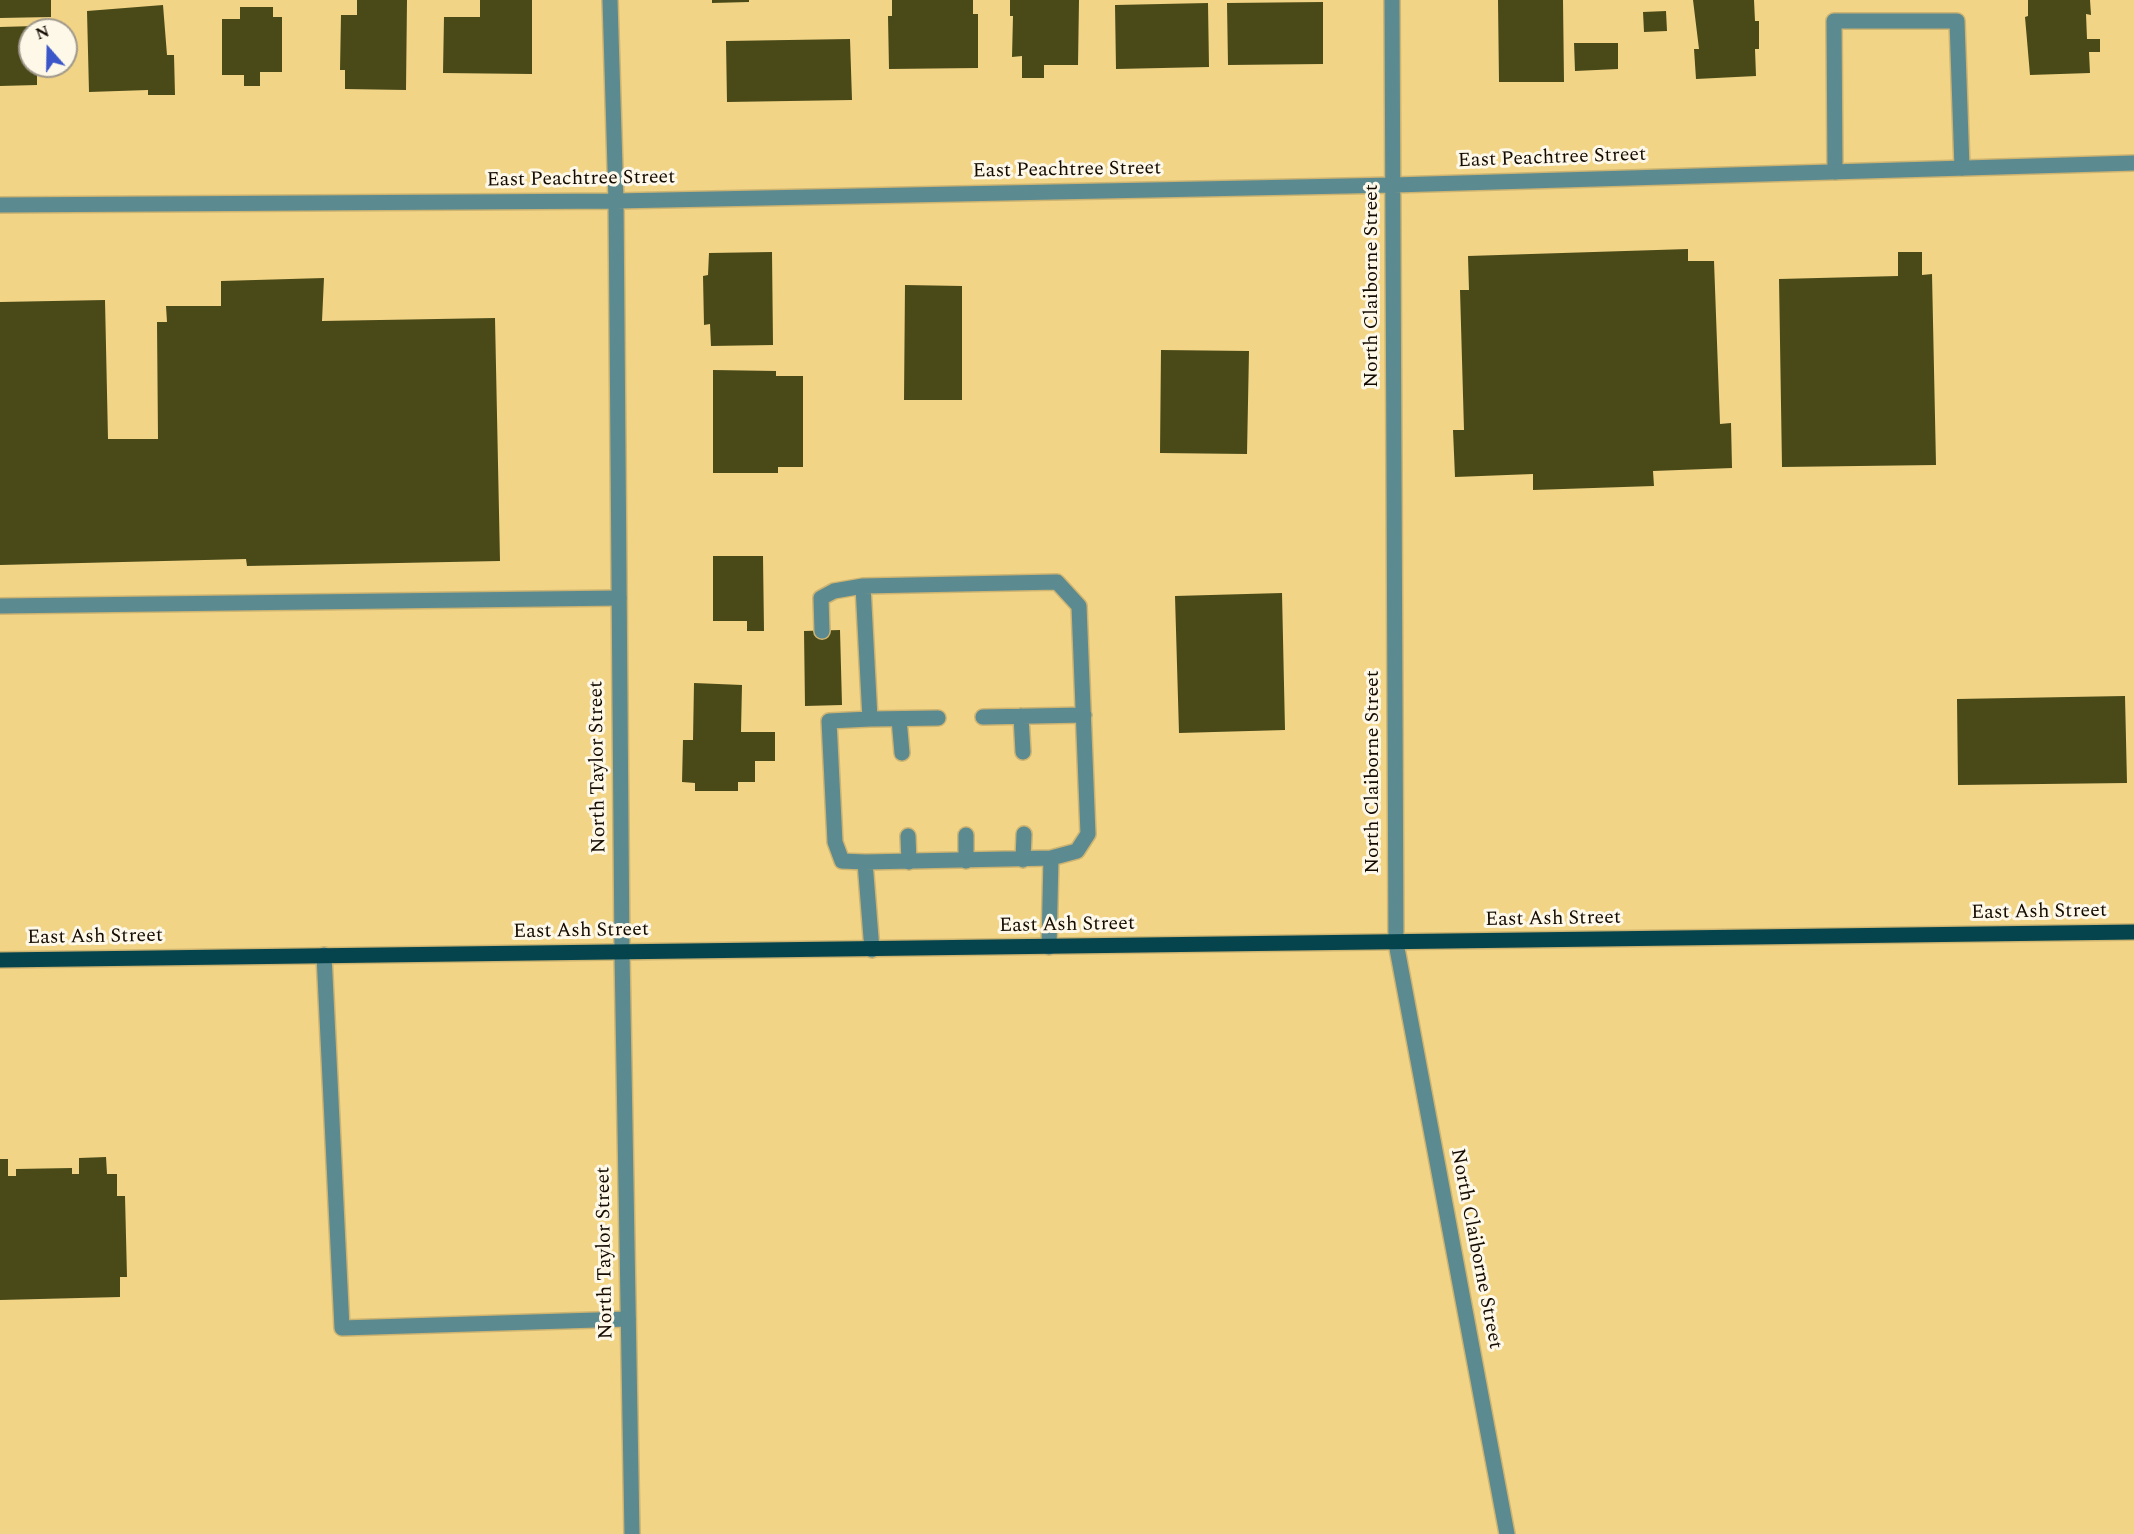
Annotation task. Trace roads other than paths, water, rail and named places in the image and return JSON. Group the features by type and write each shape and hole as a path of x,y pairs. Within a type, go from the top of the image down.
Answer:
{"main road":[{"name":"East Ash Street","path":"0,960 2134,932"}],"street":[{"name":"North Taylor Street","path":"610,0 616,201 622,953 632,1534"},
{"name":"North Claiborne Street","path":"1392,0 1396,943 1507,1534"},
{"path":"1835,172 1833,21 1957,21 1962,168"},
{"name":"East Peachtree Street","path":"0,205 616,201 1394,185 2134,163"},
{"path":"822,631 821,598 834,591 863,586 1057,582 1079,606 1088,834 1077,851 1051,858 909,862 842,861 835,842 827,705"},
{"path":"863,586 870,719"},
{"path":"0,606 619,598"},
{"path":"982,717 1084,715"},
{"path":"1021,716 1023,752"},
{"path":"829,722 938,718"},
{"path":"899,719 902,753"},
{"path":"1023,860 1024,834"},
{"path":"966,835 966,861"},
{"path":"908,836 909,862"},
{"path":"1049,947 1051,858"},
{"path":"865,862 872,950"},
{"path":"324,955 342,1328 628,1319"}]}
